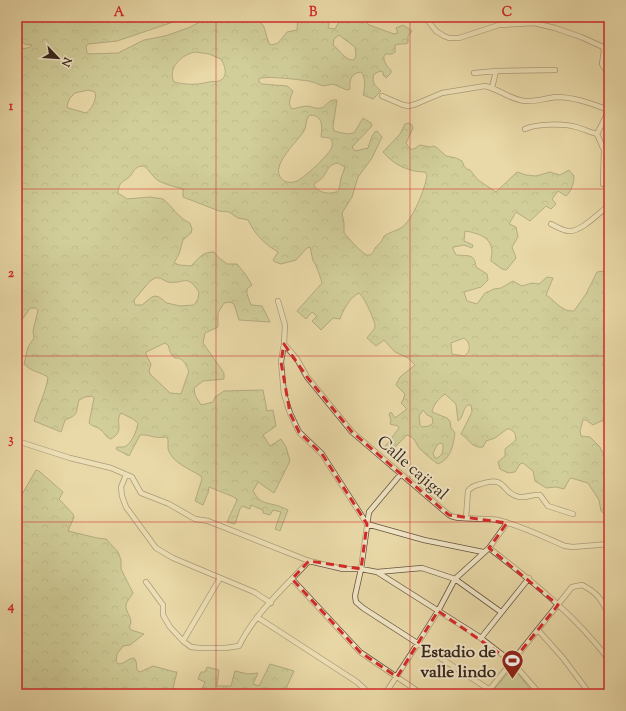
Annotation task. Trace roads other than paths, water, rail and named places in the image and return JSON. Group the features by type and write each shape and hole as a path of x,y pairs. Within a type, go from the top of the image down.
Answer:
{"street":[{"path":"426,17 436,32 450,38 459,38 498,25 534,24 555,28 581,37 603,47 602,64 609,75"},
{"path":"492,88 496,70"},
{"path":"474,73 496,70 555,70"},
{"path":"382,96 403,106 409,106 442,93 485,86 514,99 523,101 554,97 585,101 609,110 597,134"},
{"path":"525,129 539,124 564,125 575,126 597,134 604,150 603,184"},
{"path":"551,224 560,229 569,231 578,230 609,204"},
{"path":"278,301 285,325 281,362 284,394 290,413 299,432 322,454 367,524 424,540 483,552"},
{"name":"Calle cajigal","path":"284,344 296,359 306,378 352,432 400,475 449,515 454,518 487,518 507,523 565,546 572,547 609,544"},
{"path":"17,441 70,458 111,468 132,478 141,493 169,504 195,519 208,520 309,561 343,569 377,572 422,568 455,579 501,612"},
{"path":"126,475 121,486 122,496 126,508 156,548 173,558 254,592 271,603"},
{"path":"400,475 369,512 361,570 355,596 356,602 488,692 572,587 582,584 595,592 604,604 609,615"},
{"path":"466,518 468,491 475,486 492,481 502,483 510,493 517,497 540,495 548,506 573,514"},
{"path":"385,694 418,644 455,579 489,548 507,523"},
{"path":"489,548 528,578 558,605 598,645 609,660"},
{"path":"146,582 162,605 164,615 170,627 183,641 191,647 225,648 239,646 246,632 257,618 309,561"},
{"path":"377,572 481,638 512,662 540,694"},
{"path":"183,641 220,578"},
{"path":"481,638 528,578"},
{"path":"292,579 360,652 422,694"},
{"path":"257,618 357,682 370,694"},
{"path":"538,630 563,658 590,694"}],"place":[{"name":"Estadio de valle lindo","path":"512,680"}]}
